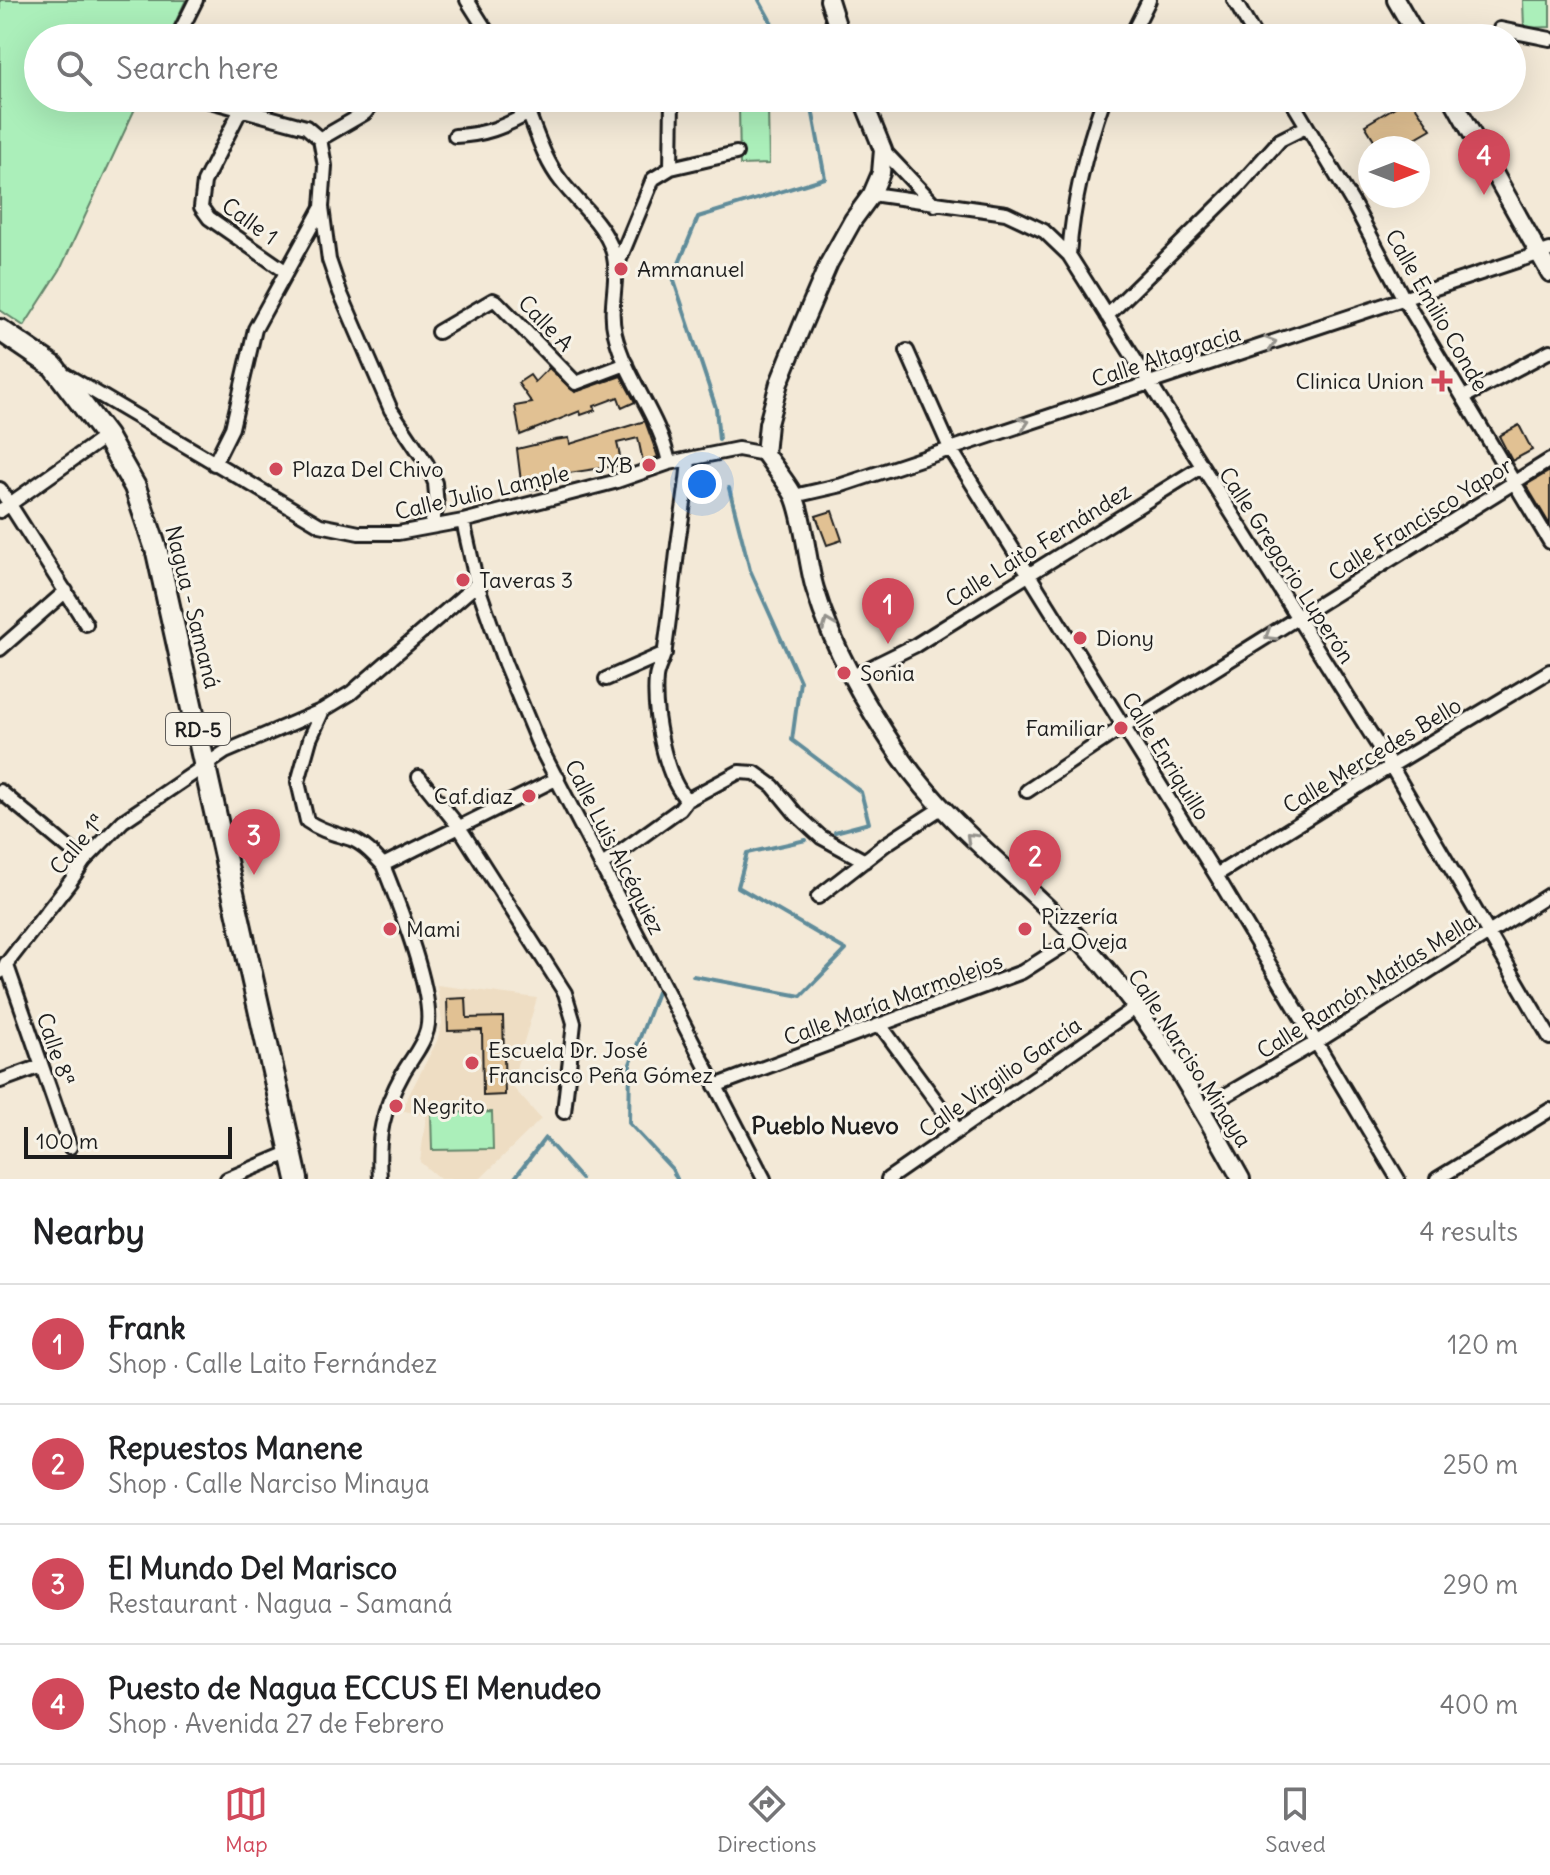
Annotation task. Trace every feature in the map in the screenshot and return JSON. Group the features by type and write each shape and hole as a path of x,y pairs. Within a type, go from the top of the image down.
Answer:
{"main road":[{"name":"Nagua - Samaná","path":"0,330 53,366 106,436 135,487 157,552 297,1179"}],"street":[{"path":"184,24 196,0"},
{"path":"467,0 482,24"},
{"path":"829,0 837,24"},
{"path":"1137,24 1149,0"},
{"path":"1234,0 1248,24"},
{"path":"1396,0 1410,24"},
{"path":"1526,34 1550,39"},
{"name":"Calle 1","path":"239,112 204,182 201,207 209,218 285,271"},
{"path":"244,112 306,127 320,139 325,166 322,207 329,260 391,410 427,464 435,483 437,507 430,527"},
{"path":"320,139 366,112"},
{"path":"671,168 672,112"},
{"path":"868,112 883,150 935,205"},
{"path":"1069,255 1075,202 1099,112"},
{"name":"Calle Emilio Conde","path":"1298,112 1354,205 1404,299 1550,542"},
{"path":"1460,112 1544,252 1550,273"},
{"path":"455,136 499,129 529,113 544,152 560,181 583,204 609,242 617,266"},
{"path":"1107,316 1237,188 1280,140 1306,127"},
{"path":"765,454 768,424 779,383 829,263 872,194 881,173 883,150"},
{"path":"669,463 663,438 626,364 615,334 611,310 617,266 653,179 671,168 736,153"},
{"name":"Calle Gregorio Luperón","path":"872,194 1006,213 1044,231 1069,255 1391,766 1550,1038"},
{"path":"214,464 232,428 255,329 322,207"},
{"name":"Calle Altagracia","path":"794,496 842,485 1544,252"},
{"name":"Calle A","path":"438,332 493,300 576,383 626,364"},
{"name":"Calle Enriquillo","path":"907,351 950,448 1216,875 1398,1179"},
{"path":"1464,397 1550,351"},
{"name":"Calle Julio Lample","path":"53,366 320,525 359,533 398,533 463,521 614,482 669,463 738,449 765,454"},
{"path":"0,511 106,436"},
{"name":"Calle Narciso Minaya","path":"765,454 794,496 815,588 851,677 900,756 941,808 1077,937 1135,1008 1202,1109 1241,1179"},
{"path":"687,800 676,790 668,768 659,724 656,676 665,653 686,504 689,459"},
{"name":"Calle Francisco Yapor","path":"1027,791 1124,726 1550,460"},
{"name":"Calle Laito Fernández","path":"851,677 916,645 1201,467"},
{"path":"0,489 86,624"},
{"name":"Calle Luis Alcéquiez","path":"463,521 477,584 538,743 764,1179"},
{"name":"Calle 1ª","path":"3,968 84,861 123,821 225,752 323,710 351,693 477,584"},
{"path":"0,649 66,591"},
{"path":"606,679 665,653"},
{"name":"Calle Mercedes Bello","path":"1216,875 1550,671"},
{"path":"323,710 310,739 298,782 307,821 335,835 354,840 383,865 429,1000 429,1018 421,1046 402,1075 382,1119 380,1179"},
{"path":"601,866 680,809 687,800 739,772 755,773 773,786 796,814 821,837 865,861"},
{"path":"419,777 459,827 565,993 574,1023 564,1112"},
{"path":"383,865 558,778"},
{"path":"0,791 84,861"},
{"path":"818,897 941,808"},
{"name":"Calle Ramón Matías Mella","path":"1202,1109 1317,1042 1550,894"},
{"name":"Calle María Marmolejos","path":"715,1086 1022,972 1077,937"},
{"name":"Calle 8ª","path":"3,968 70,1147"},
{"name":"Calle Virgilio García","path":"888,1179 1135,1008"},
{"path":"881,1026 958,1131"},
{"path":"0,1081 41,1066"},
{"path":"1437,1179 1550,1110"},
{"path":"227,1179 291,1152"}],"shaded area":[{"name":"Escuela Dr. José Francisco Peña Gómez","path":"437,985 537,998 511,1085 541,1119 480,1179 440,1179 420,1162 426,1116 401,1110 437,1041 442,1023"}],"green space":[{"path":"0,0 186,0 175,24 24,24 24,112 133,112 60,270 24,326 0,310"},
{"path":"1523,0 1550,0 1550,27 1526,28"},
{"path":"739,112 768,112 769,164 740,165"},
{"path":"492,1112 493,1149 432,1150 431,1113"}],"building":[{"path":"1387,112 1419,112 1431,129 1419,136 1372,136 1365,125"},
{"path":"549,368 575,392 621,376 635,402 622,408 618,397 594,406 595,410 581,415 580,411 520,435 515,406 532,403 518,383 530,375 535,382"},
{"path":"645,421 658,457 643,462 638,438 617,443 622,465 562,474 563,478 538,484 539,489 522,490 517,449 569,438 570,444"},
{"path":"1519,425 1532,450 1512,461 1499,436"},
{"path":"1550,471 1550,525 1526,485"},
{"path":"832,511 842,540 827,545 816,516"},
{"path":"466,998 467,1018 503,1017 505,1095 483,1096 482,1030 448,1031 447,999"}],"waterway":[{"path":"759,0 772,24"},
{"path":"719,440 716,408 673,278 698,217 825,178 813,112"},
{"path":"729,488 750,570 800,681 792,740 861,792 869,823 835,832"},
{"path":"693,976 801,996 846,950 738,887 747,853 806,840"},
{"path":"657,992 630,1064 629,1123 672,1169 677,1179"},
{"path":"514,1179 545,1138 581,1179"}],"place":[{"name":"Puesto de Nagua ECCUS El Menudeo","path":"1484,195"},
{"name":"Ammanuel","path":"621,269"},
{"name":"Clinica Union","path":"1442,381"},
{"name":"JYB","path":"649,465"},
{"name":"Plaza Del Chivo","path":"276,469"},
{"name":"Taveras 3","path":"463,580"},
{"name":"Diony","path":"1080,638"},
{"name":"Frank","path":"888,644"},
{"name":"Sonia","path":"844,673"},
{"name":"Familiar","path":"1121,728"},
{"name":"Caf.diaz","path":"529,796"},
{"name":"El Mundo Del Marisco","path":"254,875"},
{"name":"Repuestos Manene","path":"1035,896"},
{"name":"Mami","path":"390,929"},
{"name":"Pizzería La Oveja","path":"1025,929"},
{"name":"Escuela Dr. José Francisco Peña Gómez","path":"472,1063"},
{"name":"Negrito","path":"396,1106"}],"district":[{"name":"Pueblo Nuevo","path":"825,1125"}]}
